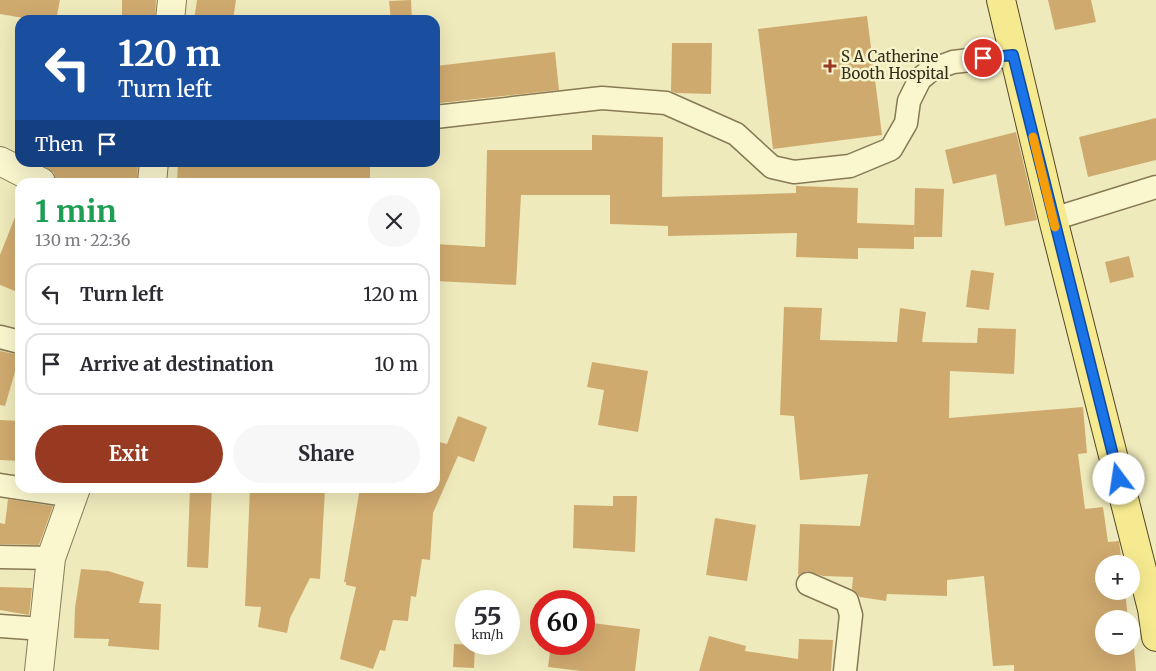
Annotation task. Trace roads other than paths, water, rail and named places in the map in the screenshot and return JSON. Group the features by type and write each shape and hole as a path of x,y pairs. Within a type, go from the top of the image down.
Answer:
{"main road":[{"path":"1001,0 1053,219 1152,609 1156,637"}],"street":[{"path":"170,15 172,0"},
{"path":"440,116 602,98 666,103 736,134 772,167 794,172 850,166 891,149 906,123 909,101 920,79 931,70 954,62 1013,55"},
{"path":"0,161 33,178"},
{"path":"1053,219 1156,187"},
{"path":"0,337 15,341"},
{"path":"0,485 15,486"},
{"path":"39,671 51,558 74,493"},
{"path":"0,557 51,558"},
{"path":"808,584 847,601 851,615 845,671"},
{"path":"0,626 43,629"}],"place":[{"name":"S A Catherine Booth Hospital","path":"830,66"}]}
